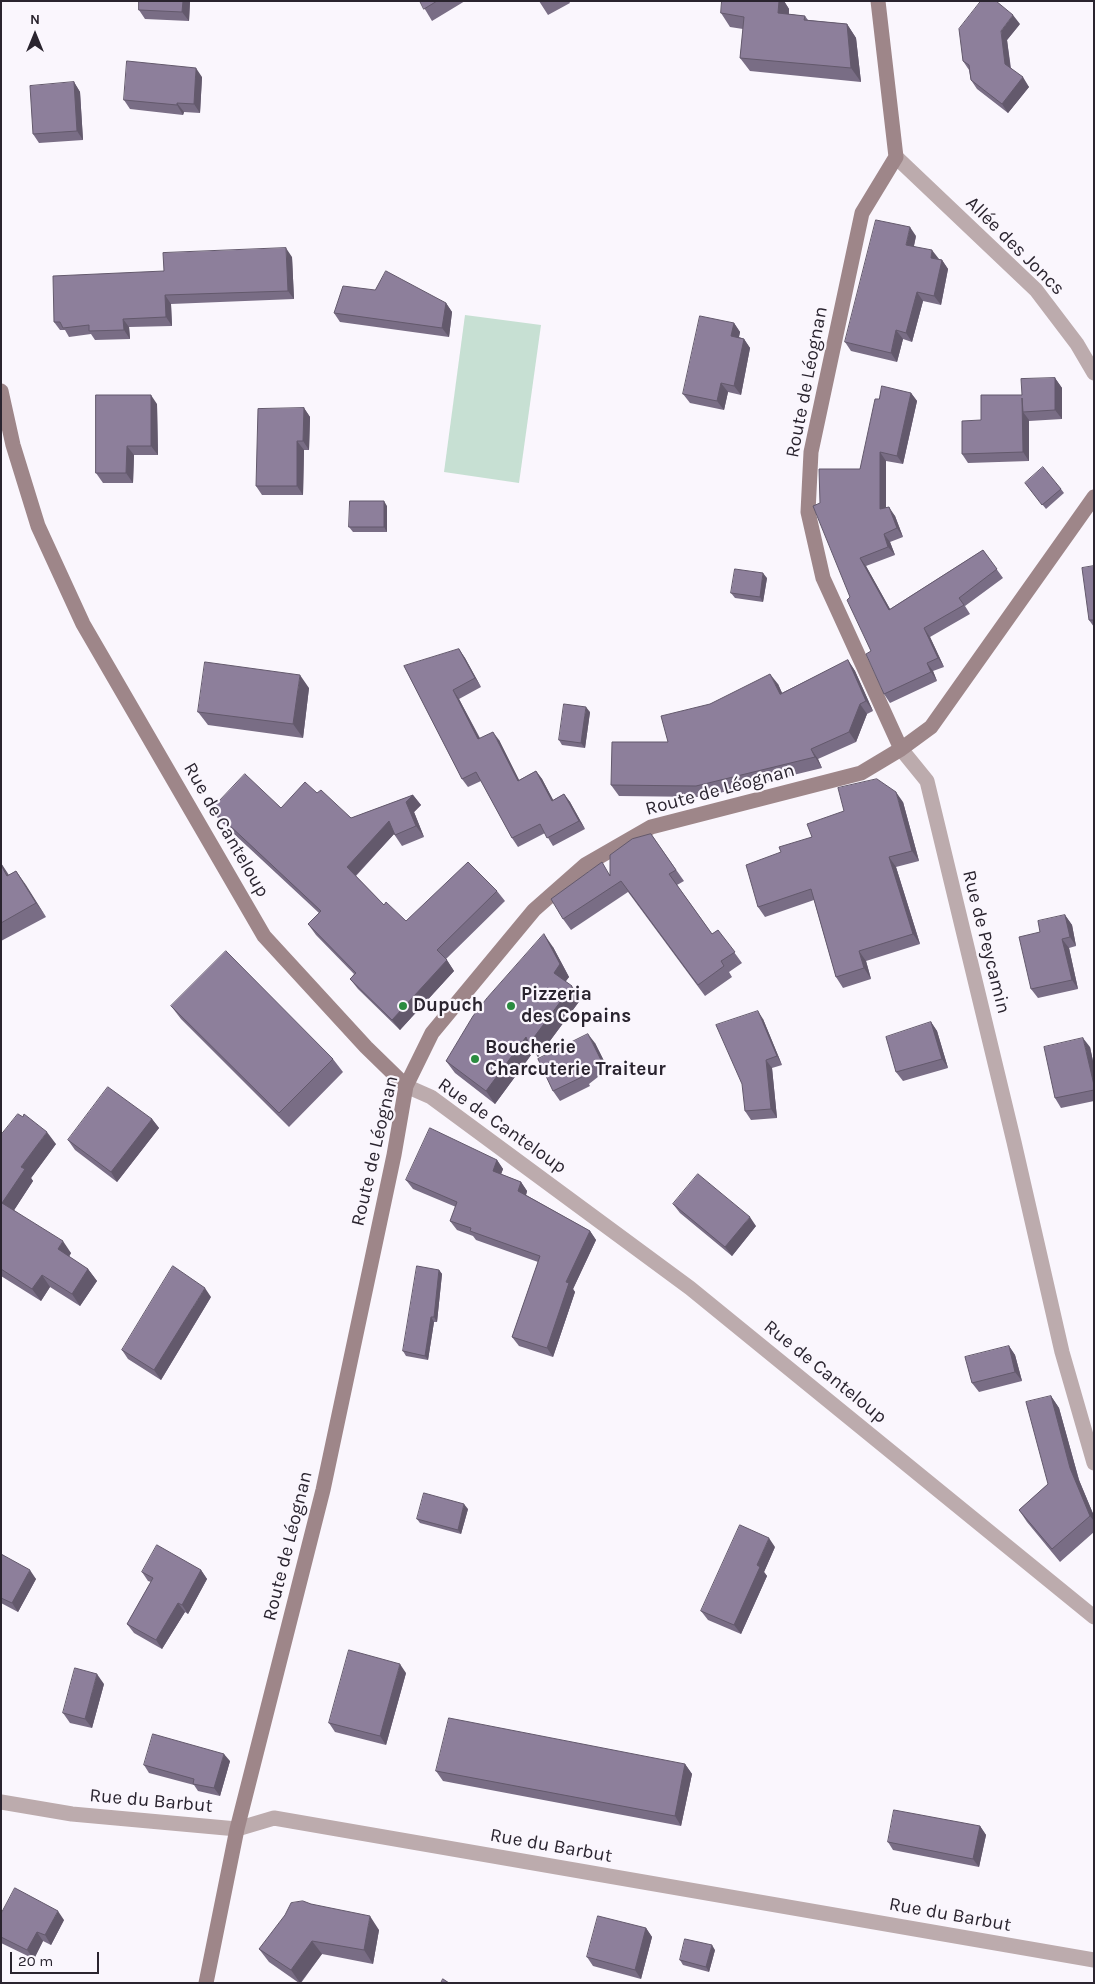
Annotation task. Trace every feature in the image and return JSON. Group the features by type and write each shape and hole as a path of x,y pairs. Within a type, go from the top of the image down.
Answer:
{"street":[{"path":"878,1 896,157"},
{"name":"Allée des Joncs","path":"896,157 1036,290 1077,344 1094,373"},
{"name":"Route de Léognan","path":"206,1983 237,1829 323,1490 394,1154 406,1086 432,1033 534,910 584,865 651,827 861,773 900,749 823,578 808,512 811,452 862,213 896,157"},
{"name":"Rue de Canteloup","path":"1,391 13,444 38,526 83,624 264,936 366,1047 406,1086 431,1097 690,1288 1094,1617"},
{"path":"900,749 931,727 1094,497"},
{"name":"Rue de Peycamin","path":"900,749 927,781 1014,1142 1062,1352 1094,1463"},
{"name":"Rue du Barbut","path":"1,1802 72,1814 237,1829 274,1818 1094,1960"}],"green space":[{"path":"465,315 541,325 519,483 444,472"}],"building":[{"path":"139,1 183,1 182,12 139,10"},
{"path":"420,1 437,1 424,9"},
{"path":"722,1 779,1 778,13 805,16 804,20 847,24 851,68 740,58 744,17 721,13"},
{"path":"981,1 996,1 1013,15 1001,31 1005,64 1023,77 1002,104 971,80 969,65 963,61 959,29"},
{"path":"127,61 196,68 194,104 177,103 177,105 124,100"},
{"path":"74,82 77,131 33,134 30,86"},
{"path":"876,220 910,227 906,245 932,250 931,258 942,260 934,296 917,292 906,333 896,330 891,353 845,342"},
{"path":"286,248 288,291 165,295 166,317 123,319 124,330 89,331 89,325 63,328 60,322 54,322 53,276 164,271 163,253"},
{"path":"386,271 446,303 442,328 334,313 343,286 375,290"},
{"path":"700,316 734,323 731,336 744,339 734,386 721,383 717,401 683,394"},
{"path":"1055,378 1055,410 1023,412 1022,398 1023,452 962,454 962,421 981,420 981,395 1022,395 1021,379"},
{"path":"882,386 911,393 897,456 880,452 880,509 889,507 897,528 884,534 888,547 860,558 889,610 983,550 997,569 959,598 964,605 924,628 938,658 927,663 931,672 884,694 866,654 871,651 847,600 850,597 813,506 820,503 819,469 860,469 875,399 879,399"},
{"path":"96,395 151,395 151,446 127,446 126,473 96,473"},
{"path":"304,408 303,441 297,441 297,486 256,486 258,409"},
{"path":"1043,467 1061,489 1042,505 1025,483"},
{"path":"350,501 384,501 384,527 349,527"},
{"path":"1094,566 1094,620 1089,620 1082,568"},
{"path":"735,569 763,573 760,597 731,593"},
{"path":"459,649 475,678 453,690 478,739 493,732 518,781 536,771 552,801 564,794 579,821 547,838 540,824 512,838 476,772 462,779 404,666"},
{"path":"848,660 866,701 860,704 849,732 811,749 815,757 696,786 611,785 612,742 668,742 661,716 710,704 770,674 780,694"},
{"path":"205,662 300,675 293,724 198,712"},
{"path":"564,704 586,707 581,743 559,740"},
{"path":"245,774 281,808 305,782 317,793 321,790 351,818 413,795 406,802 416,826 395,835 389,821 347,867 384,905 386,902 406,921 468,862 497,891 437,950 447,960 392,1020 350,979 356,973 308,924 321,911 212,809"},
{"path":"877,779 896,792 912,851 889,857 913,934 859,951 864,968 836,977 811,889 758,907 746,865 781,852 779,847 812,837 807,824 844,811 838,788"},
{"path":"651,834 676,870 669,874 712,934 718,930 735,952 721,961 724,966 698,985 621,881 563,919 551,899 602,862 610,876 610,855 632,839"},
{"path":"1,865 7,876 16,871 36,903 1,923"},
{"path":"1065,915 1070,937 1062,939 1072,980 1031,989 1019,937 1040,932 1038,921"},
{"path":"544,934 560,964 554,973 572,986 529,1044 526,1037 486,1091 446,1061 473,1016"},
{"path":"226,951 333,1059 279,1113 171,1006"},
{"path":"758,1011 777,1056 766,1060 771,1109 745,1111 742,1084 716,1025"},
{"path":"931,1022 942,1059 896,1072 886,1037"},
{"path":"588,1034 601,1060 582,1074 584,1076 553,1091 538,1059"},
{"path":"1083,1038 1094,1090 1055,1098 1044,1047"},
{"path":"108,1087 152,1119 111,1172 68,1140"},
{"path":"18,1114 23,1117 24,1114 47,1132 21,1167 25,1169 2,1203 63,1241 58,1249 88,1269 72,1294 42,1275 32,1289 1,1269 1,1135"},
{"path":"430,1128 497,1160 493,1171 521,1182 518,1191 590,1231 566,1282 569,1283 547,1348 512,1337 540,1256 470,1231 471,1228 450,1221 457,1202 406,1180"},
{"path":"698,1174 750,1217 725,1247 673,1204"},
{"path":"173,1266 205,1288 154,1370 122,1350"},
{"path":"417,1266 439,1270 434,1317 431,1317 425,1356 403,1351"},
{"path":"1009,1346 1015,1372 972,1383 965,1357"},
{"path":"1051,1396 1070,1468 1090,1516 1052,1549 1019,1510 1048,1484 1026,1402"},
{"path":"424,1493 464,1504 458,1530 417,1519"},
{"path":"740,1525 769,1538 757,1565 760,1567 734,1625 701,1611"},
{"path":"157,1545 201,1570 182,1605 178,1603 156,1640 127,1624 153,1578 142,1572"},
{"path":"1,1554 30,1570 12,1603 1,1598"},
{"path":"349,1650 400,1664 380,1736 329,1723"},
{"path":"75,1668 97,1674 85,1719 63,1713"},
{"path":"449,1718 685,1764 675,1816 436,1771"},
{"path":"153,1734 224,1754 214,1788 193,1784 194,1779 144,1765"},
{"path":"894,1810 980,1826 973,1859 888,1842"},
{"path":"15,1888 58,1911 45,1935 37,1932 27,1950 1,1937 1,1914"},
{"path":"303,1901 370,1916 364,1950 312,1941 291,1970 259,1949 285,1915 291,1903"},
{"path":"598,1916 646,1928 635,1970 587,1957"},
{"path":"685,1939 712,1945 706,1967 680,1960"},
{"path":"443,1979 449,1983 441,1983"}],"place":[{"name":"Dupuch","path":"403,1006"},
{"name":"Pizzeria des Copains","path":"511,1006"},
{"name":"Boucherie Charcuterie Traiteur","path":"475,1059"}]}
